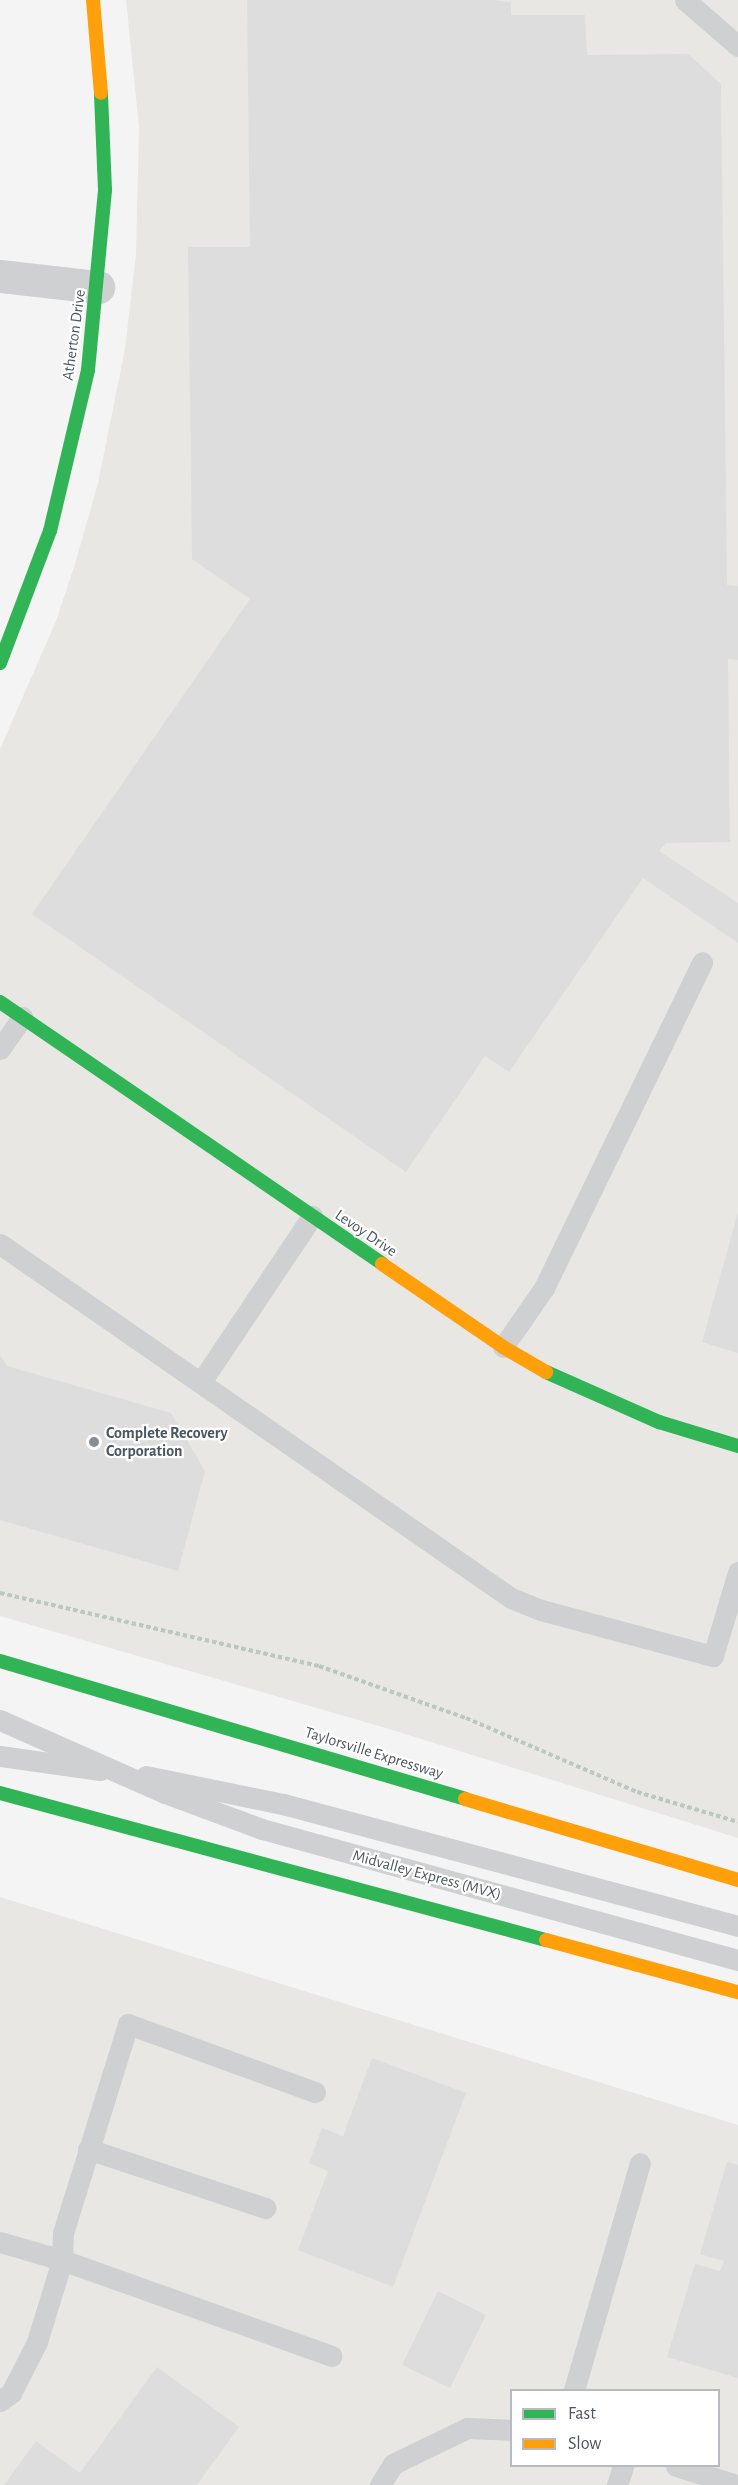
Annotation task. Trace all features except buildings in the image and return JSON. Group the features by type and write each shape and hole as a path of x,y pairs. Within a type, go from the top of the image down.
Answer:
{"street":[{"name":"Atherton Drive","path":"0,663 43,552 60,495 88,370 98,287 105,190 99,50 93,0"},
{"path":"0,276 98,287"},
{"name":"Levoy Drive","path":"0,1002 503,1347 552,1375 659,1422 738,1446"},
{"name":"Taylorsville Expressway","path":"0,1661 738,1880"},
{"path":"0,1793 738,1992"}],"lane":[{"path":"685,0 738,46"},
{"path":"503,1347 544,1288 702,962"},
{"path":"0,1049 22,1017"},
{"path":"201,1382 312,1216"},
{"path":"0,1244 511,1598 541,1610 713,1656 738,1572"},
{"name":"Midvalley Express (MVX)","path":"0,1720 122,1773 262,1829 738,1960"},
{"name":"Midvalley Express (MVX)","path":"0,1756 122,1773 283,1804 738,1926"},
{"path":"0,2401 11,2393 37,2342 62,2260 63,2233 128,2024 315,2092"},
{"path":"88,2149 265,2208"},
{"path":"575,2389 640,2163"},
{"path":"0,2242 62,2260 331,2356"},
{"path":"380,2485 393,2464 467,2428 510,2430"},
{"path":"617,2485 623,2467"},
{"path":"679,2467 737,2485"}],"path":[{"path":"0,1593 319,1666 466,1718 637,1792 738,1822"}],"shaded area":[{"path":"126,0 738,0 738,1838 389,1729 0,1616 0,749 56,621 75,564 98,483 125,349 136,254 139,127"},
{"path":"0,1897 738,2125 738,2485 0,2485"}],"traffic: fast":[{"path":"0,663 50,531 88,370 105,190 101,93"},
{"path":"0,1002 382,1264"},
{"path":"546,1372 659,1422 738,1446"},
{"path":"0,1661 465,1799"},
{"path":"0,1793 546,1940"}],"traffic: slow":[{"path":"93,0 101,93"},
{"path":"382,1264 503,1347 546,1372"},
{"path":"465,1799 738,1880"},
{"path":"546,1940 738,1992"}],"place":[{"name":"Complete Recovery Corporation","path":"94,1442"}]}
